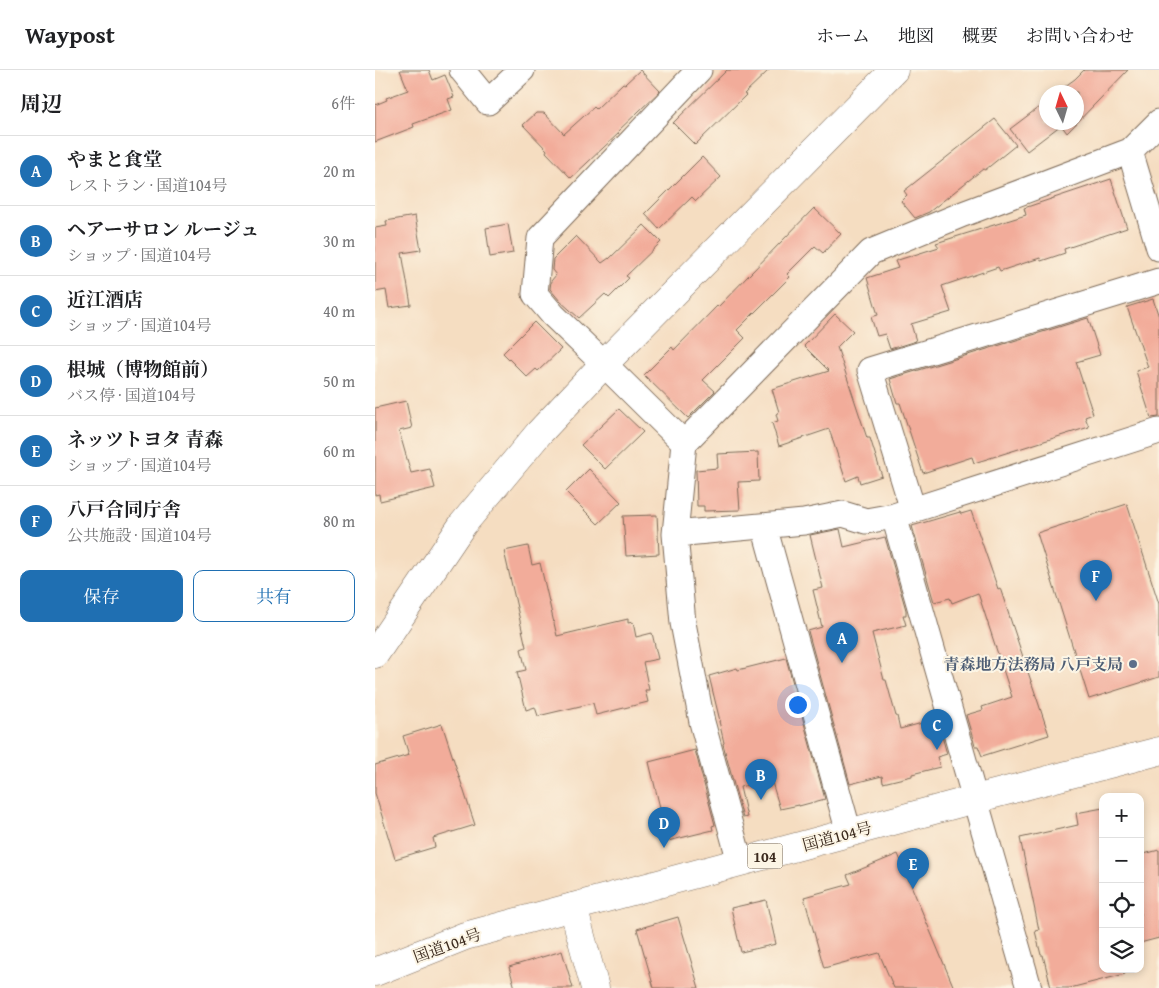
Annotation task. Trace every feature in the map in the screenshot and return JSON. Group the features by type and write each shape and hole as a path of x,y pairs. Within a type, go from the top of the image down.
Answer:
{"main road":[{"path":"375,654 463,524 539,434 605,364 894,70"},
{"name":"国道104号","path":"375,972 465,936 1159,751"},
{"path":"573,907 595,988"}],"street":[{"path":"462,70 488,102 522,70"},
{"path":"685,443 553,315 535,294 540,238 699,70"},
{"path":"740,862 702,722 683,623 675,534 685,443 871,252 963,214 1130,151 1159,122"},
{"path":"1130,151 1158,238"},
{"path":"1029,988 975,799 903,513 871,370 1159,281"},
{"path":"675,534 804,522 843,514 866,521 903,513 1159,431"},
{"path":"765,526 849,833"}],"building":[{"path":"400,70 429,70 433,80 445,75 454,97 448,99 452,110 413,124 414,127 375,142 375,105 387,100 386,98 408,90"},
{"path":"640,70 660,91 571,178 523,125 536,113 544,113 564,134"},
{"path":"727,70 769,70 695,145 673,123"},
{"path":"1084,70 1128,70 1084,115 1084,85 1067,85"},
{"path":"1039,107 1039,130 1054,130 1027,151 1010,129"},
{"path":"995,119 1016,145 929,212 915,218 901,201 907,195 904,191"},
{"path":"702,157 721,177 696,201 692,197 659,229 645,214"},
{"path":"1111,179 1127,228 1064,249 1065,253 1041,261 1040,258 1000,271 998,267 942,286 951,312 911,324 916,341 890,349 885,334 877,336 871,317 878,315 867,278 898,268 895,261 939,247 936,243 1026,215 1024,208"},
{"path":"814,208 841,234 823,253 815,246 787,274 790,277 737,330 745,338 703,380 715,391 688,418 644,375 672,347 674,350 718,307"},
{"path":"415,216 421,250 402,253 411,305 389,308 386,290 375,292 375,228 387,226 386,221"},
{"path":"508,224 513,253 490,257 486,228"},
{"path":"644,225 661,242 626,276 629,278 609,298 605,294 579,318 550,289 551,281 556,275 552,270 553,259 576,236 602,263 609,259"},
{"path":"1153,299 1159,317 1159,417 1151,418 1136,371 1148,367 1127,307"},
{"path":"835,314 853,331 837,347 867,438 870,438 882,476 860,483 858,476 846,481 829,429 779,446 772,423 778,421 776,414 779,412 772,389 829,371 804,346"},
{"path":"1088,318 1100,355 1076,362 1093,414 1085,417 1089,427 974,463 972,457 923,473 890,379"},
{"path":"534,322 561,349 538,371 536,369 527,377 503,353"},
{"path":"406,401 412,428 399,431 411,473 430,469 435,488 380,501 379,494 375,495 375,408"},
{"path":"619,409 643,432 605,469 581,445"},
{"path":"758,452 759,481 738,482 740,510 704,511 704,506 697,506 696,470 718,468 717,454"},
{"path":"589,469 621,502 598,524 566,492"},
{"path":"1127,504 1159,604 1159,677 1089,699 1037,533"},
{"path":"971,511 998,589 1000,588 1049,735 982,756 978,746 975,746 966,715 983,710 982,707 1012,697 978,593 952,603 950,598 934,602 912,526 960,512 961,514"},
{"path":"657,515 659,554 626,556 623,516"},
{"path":"840,529 844,547 885,537 906,610 906,615 903,615 906,625 872,633 884,680 886,680 900,729 937,719 947,754 937,757 940,767 883,783 882,776 850,784 808,631 822,627 813,590 823,588 810,535"},
{"path":"528,546 532,565 540,563 557,636 628,619 628,623 633,622 636,637 652,633 658,659 643,662 649,690 645,690 648,702 596,715 593,703 538,716 535,707 526,710 517,672 526,670 521,649 526,647 504,551"},
{"path":"786,658 825,799 780,809 771,779 740,787 747,817 743,818 723,744 720,721 709,676"},
{"path":"442,724 475,825 433,838 435,847 395,859 375,793 375,765 409,755 403,736"},
{"path":"695,750 715,825 712,826 713,830 668,841 649,762"},
{"path":"1099,809 1099,973 1125,974 1070,988 1051,988 1035,931 1039,930 1020,838 1078,825 1076,813"},
{"path":"1159,850 1159,938 1144,942 1144,883 1144,854"},
{"path":"898,854 954,988 894,988 879,953 824,968 804,897 851,884 847,875"},
{"path":"766,900 776,944 741,952 731,908"},
{"path":"678,917 699,988 654,988 637,929"},
{"path":"562,951 573,988 515,988 509,967"}],"place":[{"name":"八戸合同庁舎","path":"1096,601"},
{"name":"やまと食堂","path":"842,663"},
{"name":"青森地方法務局 八戸支局","path":"1133,664"},
{"name":"近江酒店","path":"937,750"},
{"name":"ヘアーサロン ルージュ","path":"761,800"},
{"name":"根城（博物館前）","path":"664,848"},
{"name":"ネッツトヨタ 青森","path":"913,889"}]}
